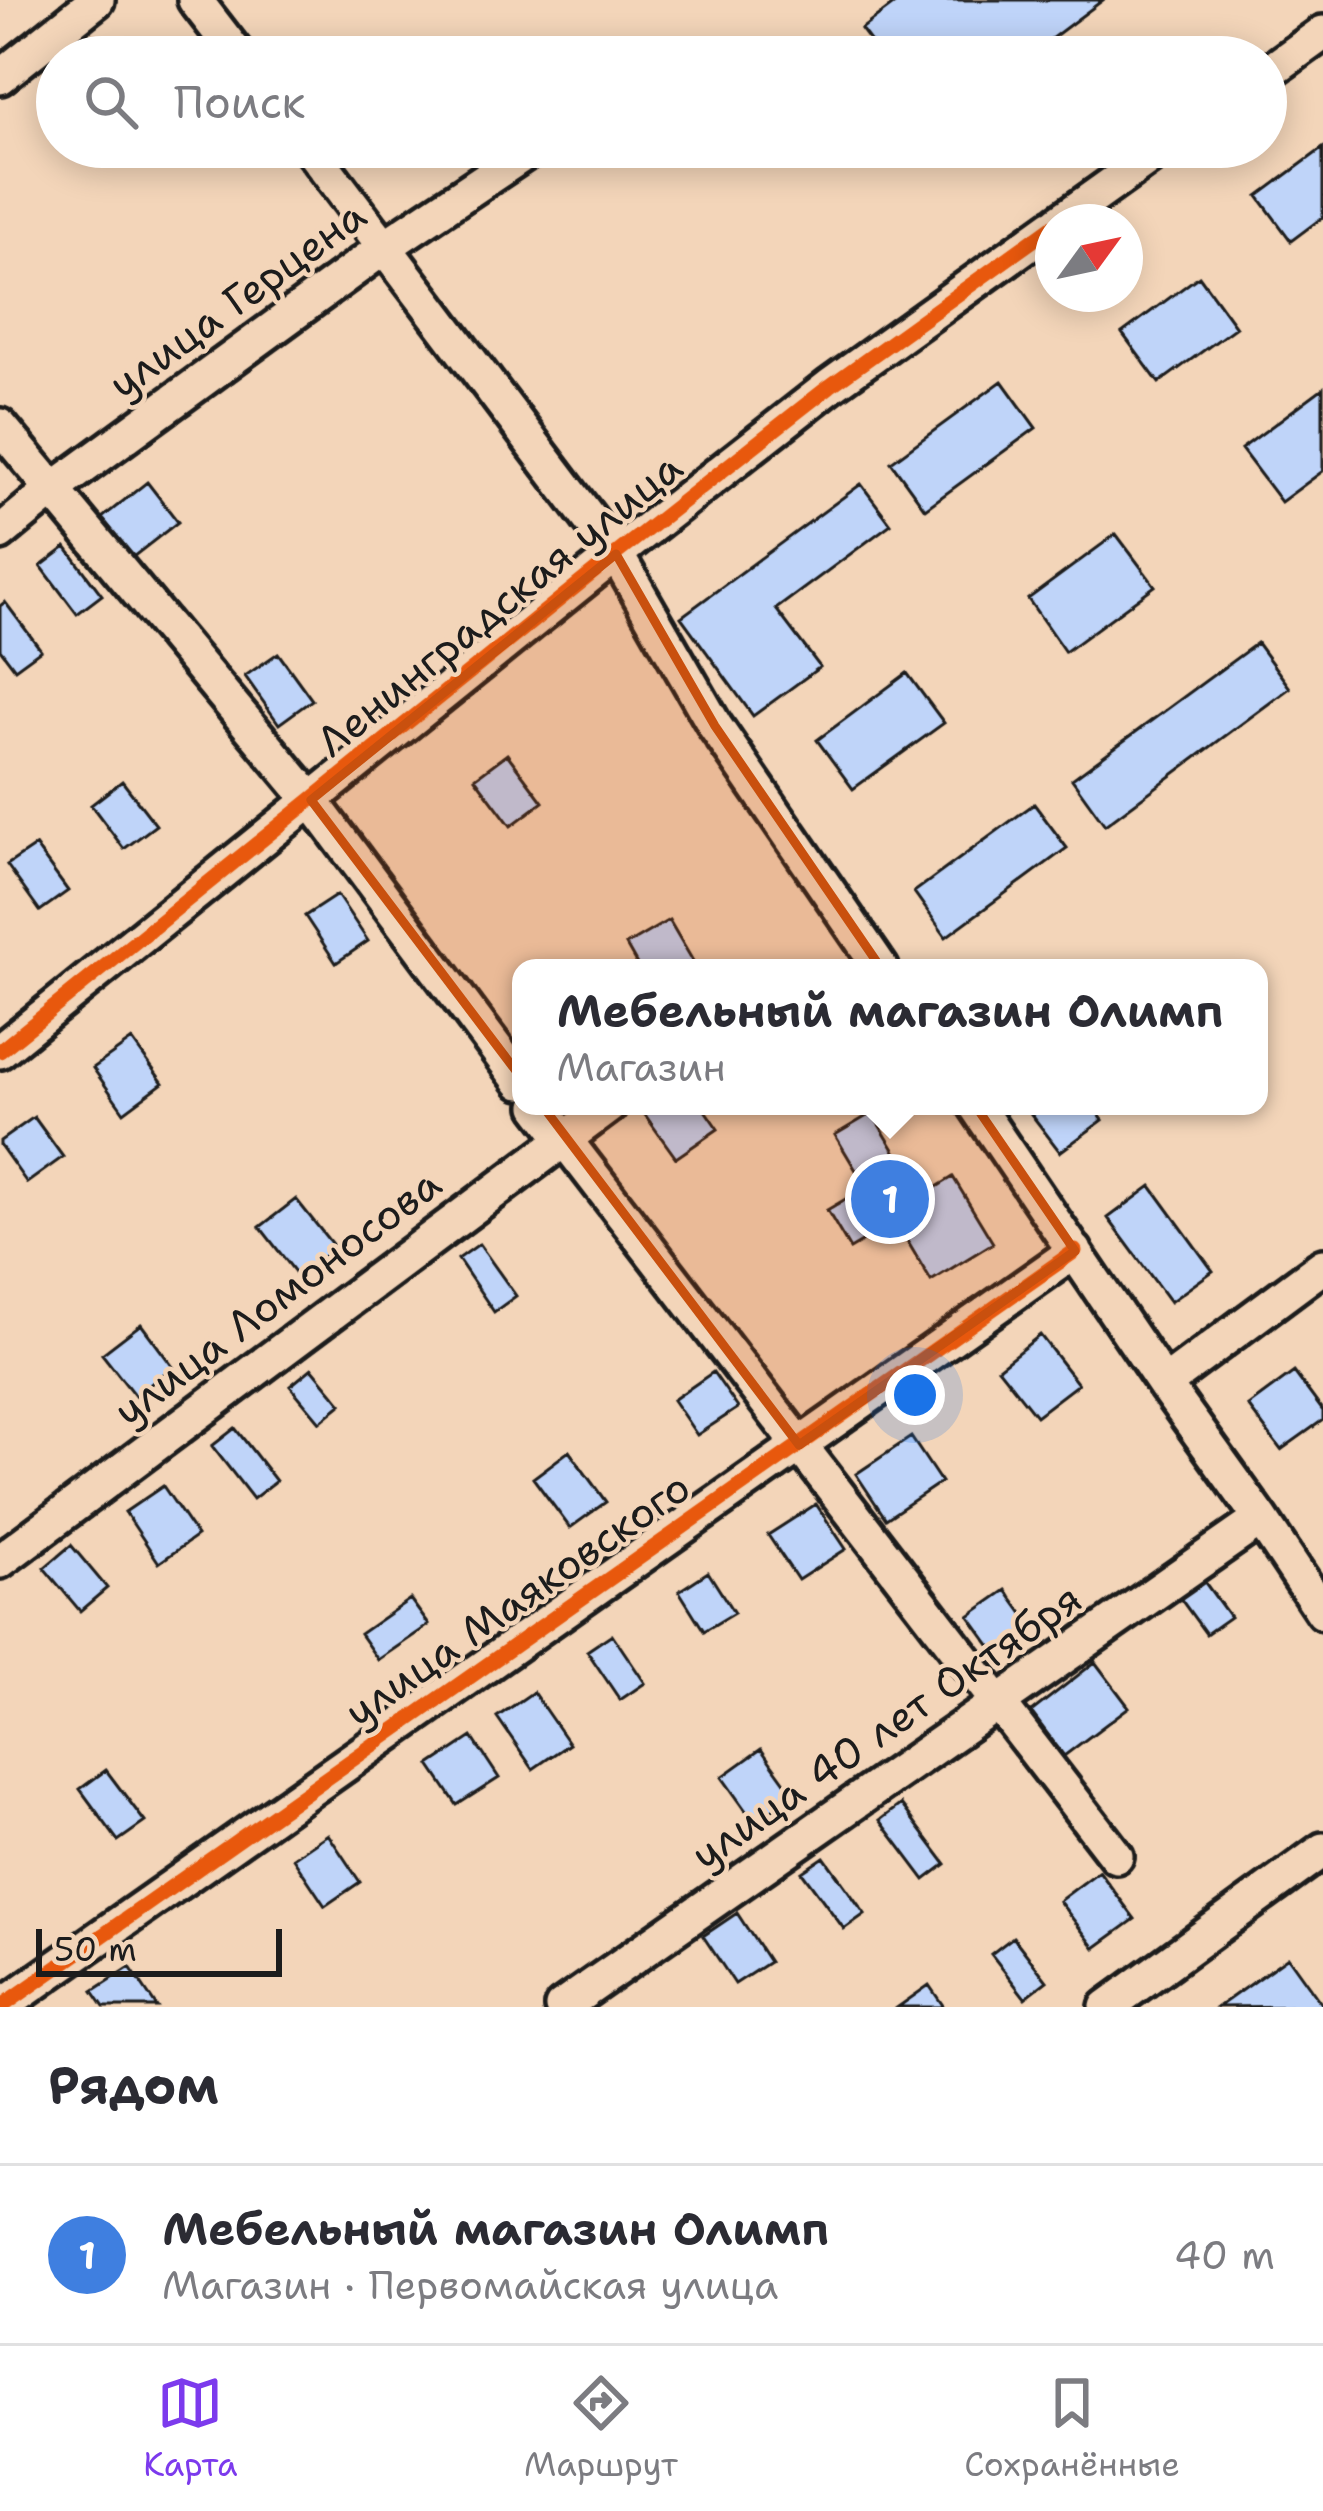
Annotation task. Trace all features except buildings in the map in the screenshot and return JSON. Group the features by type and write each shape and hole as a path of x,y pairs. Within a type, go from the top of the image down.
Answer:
{"street":[{"path":"52,36 98,0"},
{"path":"195,0 223,36"},
{"path":"1287,59 1323,33"},
{"path":"0,77 36,49"},
{"path":"325,168 616,554 715,726 875,959"},
{"name":"улица Герцена","path":"0,533 386,246 503,168"},
{"name":"Ленинградская улица","path":"1084,204 1135,168"},
{"name":"Ленинградская улица","path":"0,1051 830,386 1035,239"},
{"path":"0,426 311,800 512,1070"},
{"path":"546,1115 1116,1856"},
{"name":"улица Ломоносова","path":"0,1561 597,1115"},
{"path":"982,1115 1323,1612"},
{"name":"улица Маяковского","path":"1,2007 1076,1251"},
{"path":"1164,1384 1323,1266"},
{"name":"улица 40 лет Октября","path":"562,2007 1261,1519"},
{"path":"1107,2007 1318,1863"}],"highlighted area":[{"path":"616,554 715,726 1075,1251 799,1445 311,800"}],"cycle path":[{"path":"0,1051 830,386 1035,239"},
{"path":"1,2007 1075,1251"}],"place":[{"name":"Мебельный магазин Олимп","path":"890,1199"}]}
